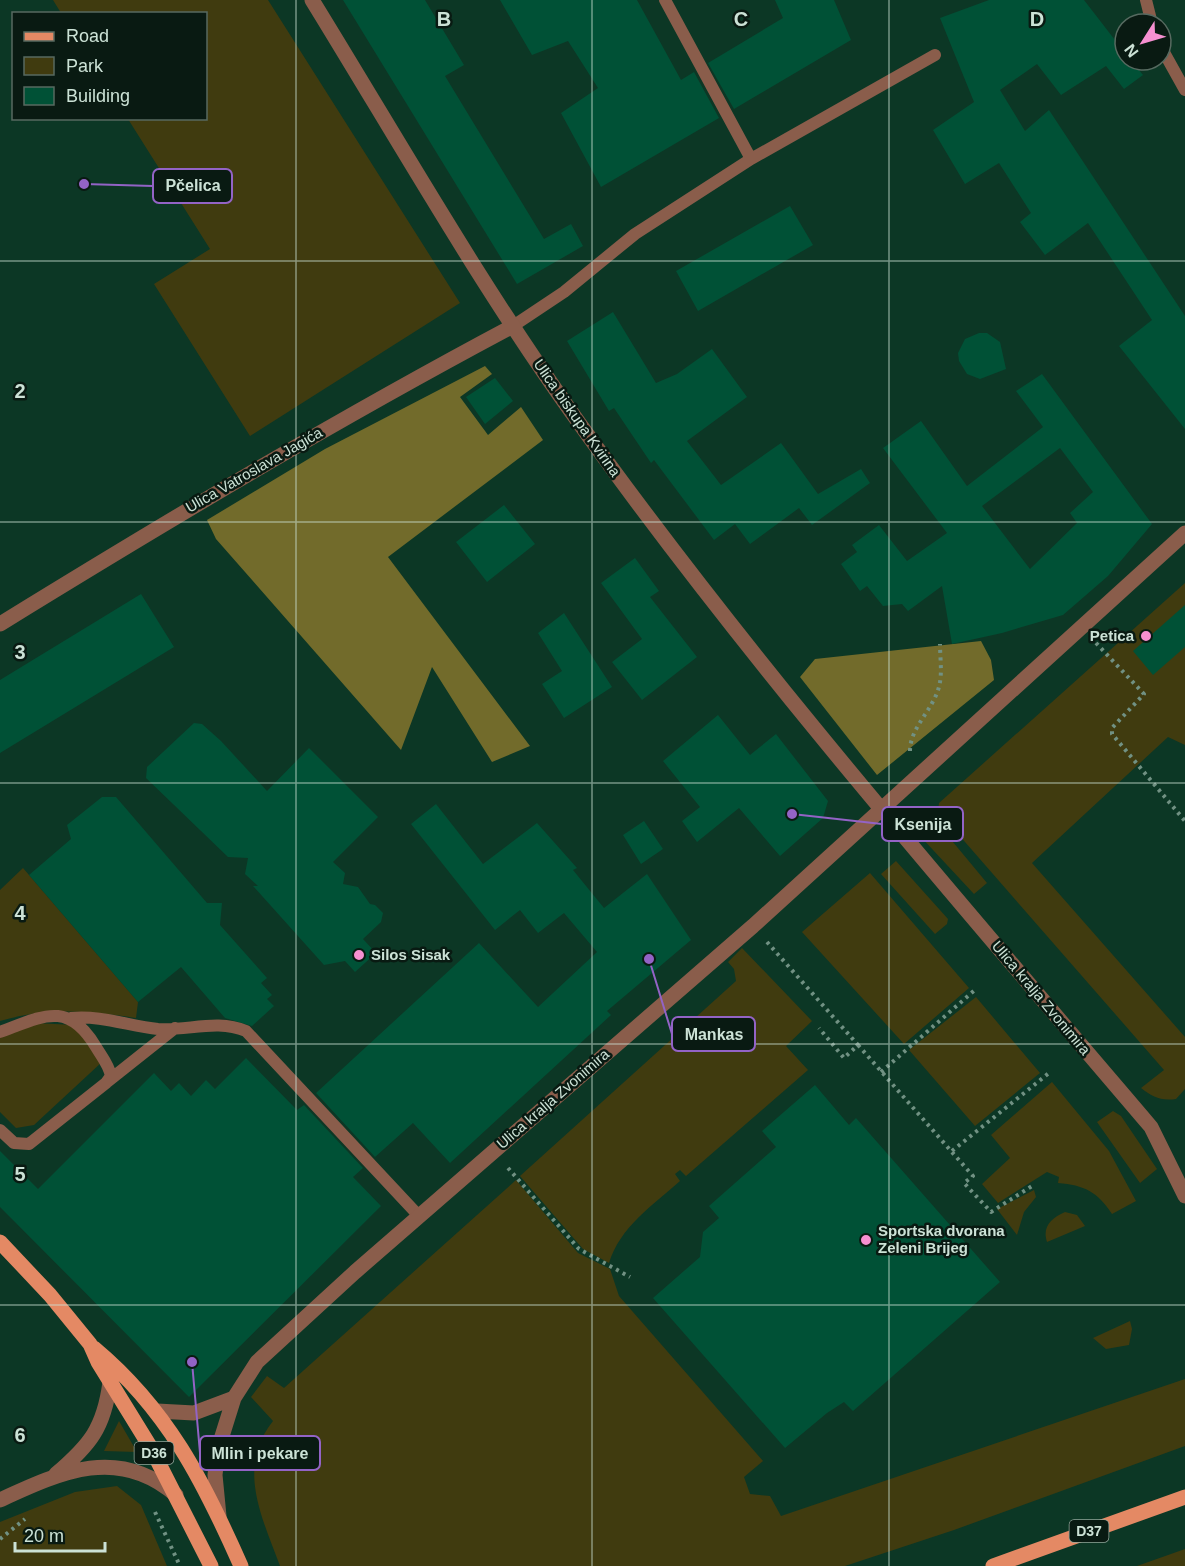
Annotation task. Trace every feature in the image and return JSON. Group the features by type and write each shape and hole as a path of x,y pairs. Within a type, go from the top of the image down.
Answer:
{"main road":[{"name":"D36","path":"0,1242 50,1295 90,1344 115,1365 157,1411 196,1469 241,1566"},
{"name":"D36","path":"90,1344 176,1495 211,1566"},
{"name":"D37","path":"993,1566 1185,1497"}],"street":[{"name":"Ulica biskupa Kvirina","path":"312,0 513,326 570,410 650,520 765,668 881,809"},
{"name":"Ulica Vatroslava Jagića","path":"0,624 200,501 383,395 513,326"},
{"name":"Ulica kralja Zvonimira","path":"219,1516 214,1474 218,1449 234,1398 257,1362 419,1216 753,926 1185,533"},
{"name":"Ulica kralja Zvonimira","path":"881,809 1150,1127 1185,1196"},
{"path":"55,1475 80,1454 101,1425 110,1382"},
{"path":"157,1411 194,1413 234,1398"},
{"path":"0,1500 55,1475 104,1467 126,1469 155,1480 176,1495"}],"lane":[{"path":"664,0 751,159"},
{"path":"513,326 564,292 635,234 751,159 935,56"},
{"path":"1173,71 1185,90"},
{"path":"0,1032 35,1019 57,1016 107,1020 161,1029 228,1026 246,1031 419,1216"},
{"path":"71,1018 87,1031 110,1068 111,1077 106,1083"},
{"path":"0,1130 14,1143 29,1143 175,1028"}],"path":[{"path":"1081,627 1144,694 1112,728 1112,734 1185,820"},
{"path":"911,782 910,741 932,704 940,682 940,644"},
{"path":"753,926 974,1176 964,1183 991,1212 1032,1186"},
{"path":"881,1072 976,989"},
{"path":"819,1028 844,1058 858,1045"},
{"path":"952,1152 1049,1072"},
{"path":"493,1151 579,1249 630,1277"},
{"path":"151,1502 180,1566"},
{"path":"0,1539 25,1519"}],"green space":[{"path":"53,0 268,0 460,303 250,436 154,284 210,249 129,120 207,120 207,12 60,12"},
{"path":"1185,583 1185,745 1168,737 1032,863 1185,1037 1185,1089 1176,1099 1161,1099 1141,1088 1164,1070 938,811 939,803"},
{"path":"938,824 987,883 974,894 920,836"},
{"path":"896,861 948,919 947,924 935,934 881,874"},
{"path":"23,868 138,1002 136,1018 51,1012 0,1021 0,890"},
{"path":"870,873 969,988 904,1044 802,932"},
{"path":"742,948 812,1021 786,1046 808,1070 686,1176 680,1170 675,1174 680,1181 629,1228 614,1250 609,1263 583,1249 520,1176 736,981 734,969 728,962"},
{"path":"976,997 1040,1073 975,1126 909,1050"},
{"path":"35,1023 74,1025 102,1062 34,1125 16,1128 0,1112 0,1037"},
{"path":"1052,1082 1109,1151 1136,1201 1112,1214 1090,1191 1058,1183 1059,1177 1047,1172 998,1203 982,1184 1010,1158 991,1135"},
{"path":"1113,1111 1121,1116 1157,1169 1140,1183 1097,1122"},
{"path":"516,1180 578,1253 610,1269 619,1296 763,1461 744,1477 750,1494 770,1496 781,1516 1185,1379 1185,1446 954,1530 845,1566 280,1566 260,1511 254,1474 256,1456 262,1438 273,1421 251,1397 267,1376 284,1388"},
{"path":"1034,1190 1036,1197 1024,1212 1017,1235 997,1209"},
{"path":"1065,1212 1077,1215 1085,1226 1047,1242 1047,1227 1056,1217"},
{"path":"1130,1321 1132,1329 1129,1345 1106,1349 1093,1338"},
{"path":"119,1421 137,1452 104,1451"},
{"path":"117,1486 141,1505 167,1566 0,1566 0,1522 75,1492"},
{"path":"1185,1549 1185,1566 1137,1566"}],"shaded area":[{"path":"485,366 492,374 460,397 488,435 521,407 543,440 388,557 530,746 492,762 432,667 401,750 216,539 207,520 325,449"},
{"path":"981,641 991,660 994,680 877,775 800,677 815,659"}],"building":[{"path":"343,0 425,0 464,65 445,76 544,239 571,224 583,246 517,284"},
{"path":"500,0 637,0 681,80 694,72 719,118 601,187 561,113 598,88 568,41 532,55"},
{"path":"775,0 834,0 851,40 734,109 708,63 783,18"},
{"path":"989,0 1084,0 1113,37 1113,72 1141,72 1143,75 1124,89 1106,66 1061,95 1037,64 1000,90 1025,131 1049,110 1185,316 1185,429 1119,346 1152,320 1088,223 1045,255 1020,222 1031,213 999,163 965,184 933,130 974,102 940,18"},
{"path":"790,206 813,245 698,311 676,271"},
{"path":"613,312 656,383 677,374 712,349 747,397 687,441 721,485 781,443 818,494 861,469 870,483 812,525 799,508 750,544 735,524 714,540 654,460 651,463 614,408 609,411 567,341"},
{"path":"979,333 987,333 1000,342 1006,369 980,379 967,374 959,361 958,353 965,339"},
{"path":"1042,374 1152,524 1108,576 1063,615 1002,633 952,644 942,586 908,611 902,604 883,606 867,586 860,591 841,564 857,552 852,545 879,525 907,561 947,533 883,448 921,421 967,486 1043,427 1016,391","holes":["1060,448 1093,492 1070,513 1077,523 1030,569 982,506"]},
{"path":"495,378 513,401 485,424 466,397"},
{"path":"504,505 535,544 487,582 456,542"},
{"path":"635,558 659,591 650,597 697,657 642,700 612,662 642,639 601,583"},
{"path":"141,594 174,647 0,753 0,680"},
{"path":"1185,605 1185,647 1153,675 1133,651"},
{"path":"564,613 612,687 564,718 542,684 562,671 538,633"},
{"path":"718,715 750,755 776,734 828,801 823,818 780,856 739,808 697,842 682,821 700,807 663,761"},
{"path":"194,723 202,724 221,741 267,791 309,748 378,817 333,862 345,873 343,884 358,887 370,904 375,905 383,913 381,922 363,939 376,953 355,972 345,961 324,965 253,886 258,886 245,874 248,858 228,857 146,778 147,767"},
{"path":"102,797 116,797 207,903 222,903 220,925 267,978 261,983 272,995 267,999 274,1006 252,1026 225,1018 181,967 138,1002 29,875 71,839 67,825"},
{"path":"436,804 483,864 537,823 577,868 573,870 604,908 647,874 691,940 607,1011 611,1015 450,1163 413,1123 375,1157 316,1093 479,943 538,1007 597,952 564,913 538,933 520,910 495,930 411,824"},
{"path":"644,821 663,849 641,864 623,835"},
{"path":"246,1058 297,1110 304,1105 363,1168 353,1177 381,1206 189,1397 0,1207 0,1151 38,1189 154,1073 171,1091 179,1083 191,1096 206,1080 215,1089"},
{"path":"815,1085 849,1125 856,1118 1000,1282 853,1411 844,1402 785,1448 653,1298 700,1257 703,1232 719,1218 709,1206 776,1147 762,1131"}],"place":[{"name":"Pčelica","path":"84,184"},
{"name":"Petica","path":"1146,636"},
{"name":"Ksenija","path":"792,814"},
{"name":"Silos Sisak","path":"359,955"},
{"name":"Mankas","path":"649,959"},
{"name":"Sportska dvorana Zeleni Brijeg","path":"866,1240"},
{"name":"Mlin i pekare","path":"192,1362"}]}
